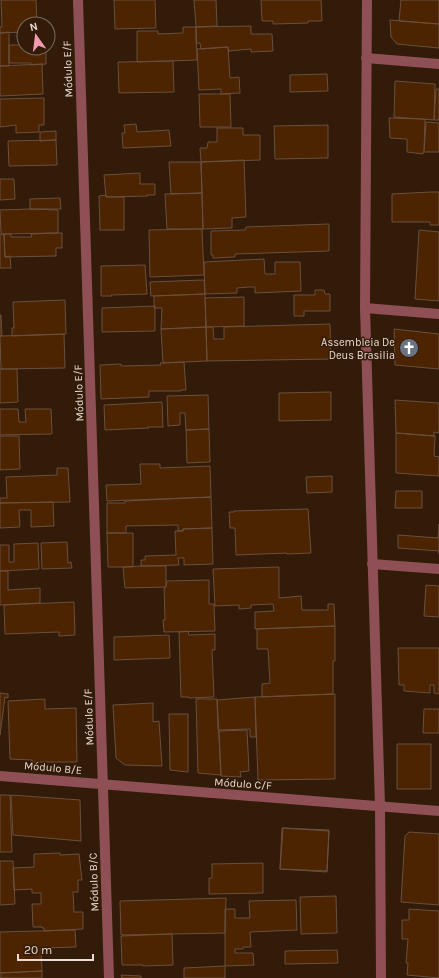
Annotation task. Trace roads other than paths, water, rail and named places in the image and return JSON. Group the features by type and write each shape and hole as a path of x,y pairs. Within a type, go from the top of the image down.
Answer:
{"street":[{"name":"Módulo E/F","path":"78,0 103,785"},
{"path":"367,0 365,308 380,806 381,978"},
{"path":"366,58 439,64"},
{"path":"365,308 439,314"},
{"path":"372,564 439,569"},
{"name":"Módulo B/E","path":"0,776 103,785"},
{"name":"Módulo C/F","path":"103,785 380,806 439,812"},
{"name":"Módulo B/C","path":"103,785 109,978"}],"place":[{"name":"Assembleia De Deus Brasilia","path":"409,348"}]}
